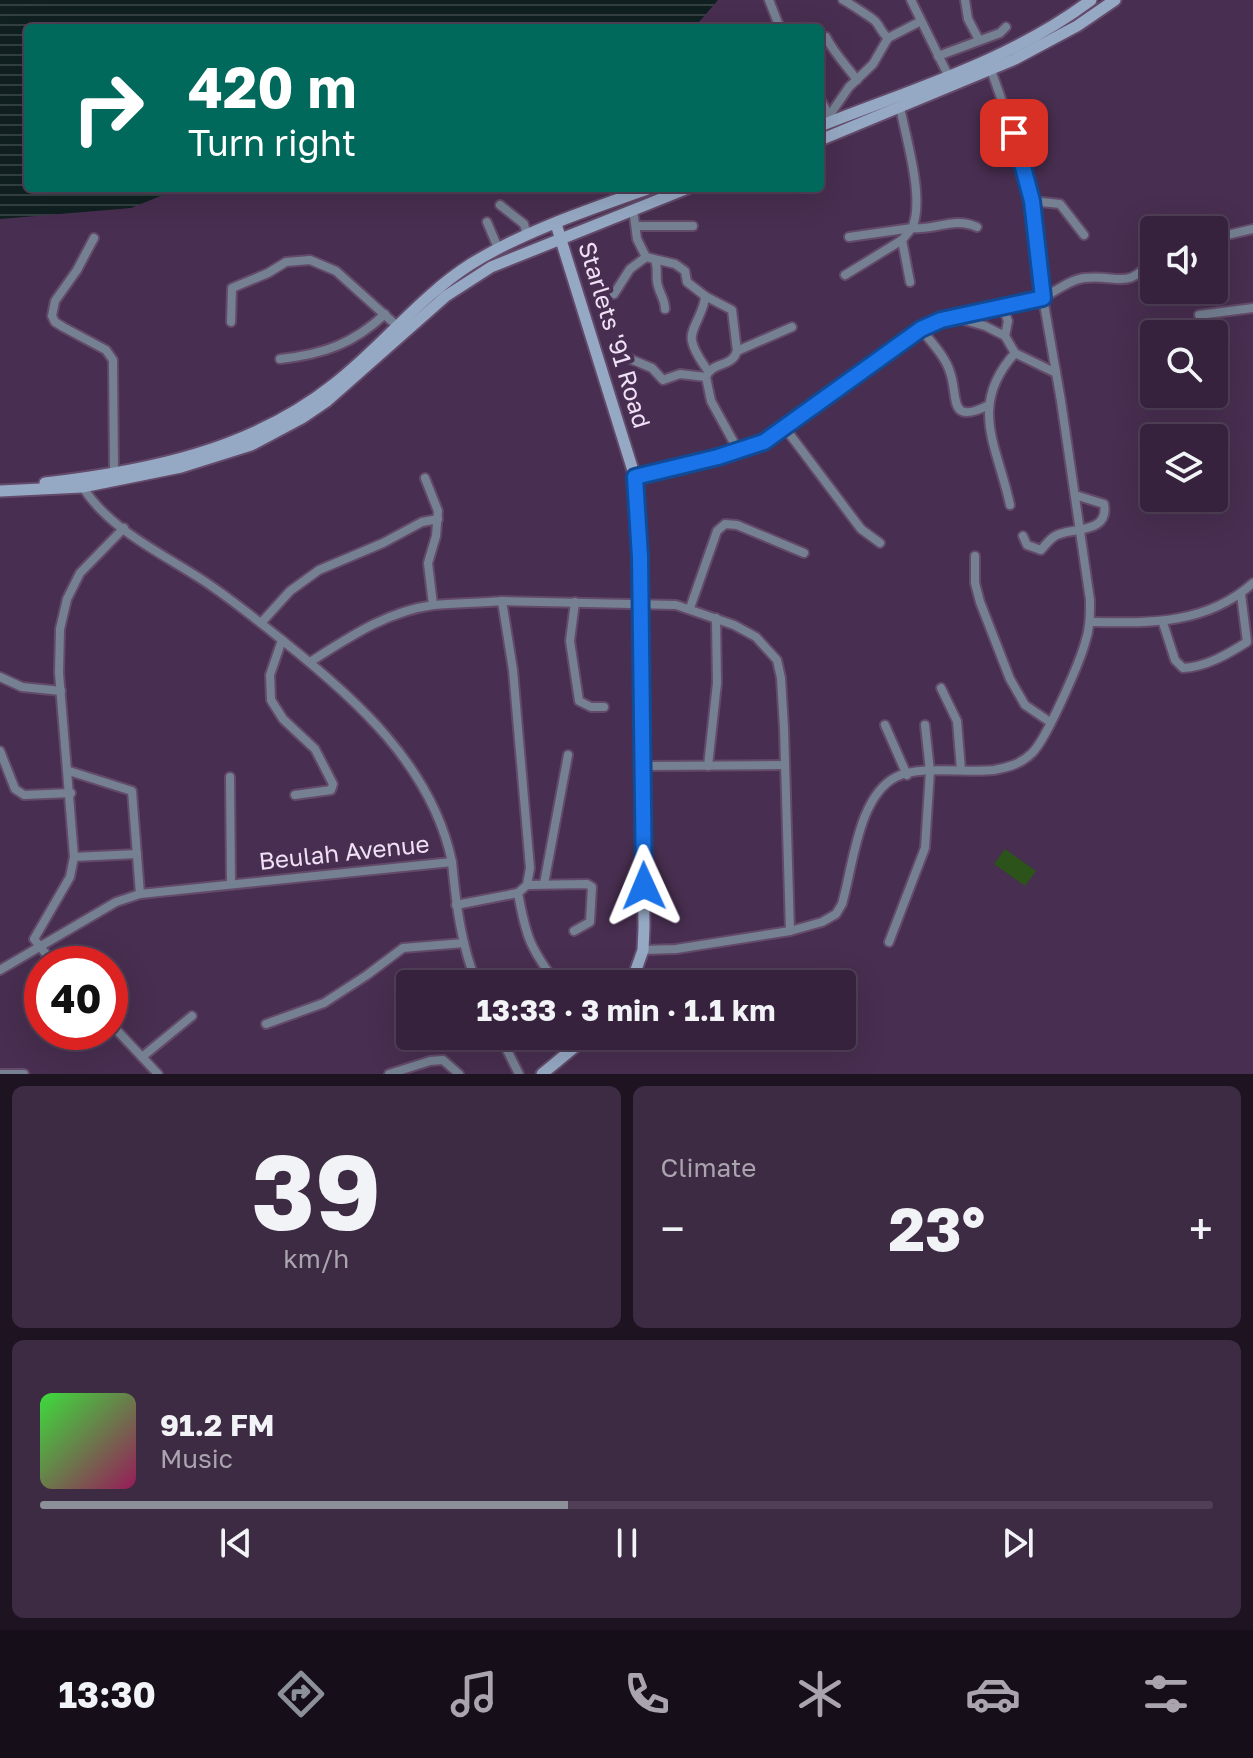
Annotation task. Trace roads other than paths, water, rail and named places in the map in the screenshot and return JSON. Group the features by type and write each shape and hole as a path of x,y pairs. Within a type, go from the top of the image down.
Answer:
{"street":[{"path":"769,0 778,24"},
{"path":"843,0 856,7 861,14 874,19 888,38"},
{"path":"911,0 938,56 955,78"},
{"path":"966,0 968,19 979,40"},
{"path":"824,138 900,107 1008,51 1091,0"},
{"path":"826,121 955,78 991,70 1044,45 1115,0"},
{"path":"826,121 873,64 888,38 921,21"},
{"path":"938,56 1000,33 1006,27"},
{"path":"824,37 857,80"},
{"path":"643,950 676,949 790,931 822,922 836,914 842,904 866,810 896,777 930,771 992,770 1019,764 1035,751 1074,673 1090,622 1081,532 1043,298 1032,201 1020,152 991,70"},
{"path":"845,275 902,240 912,228 917,208 900,107"},
{"path":"0,491 80,483 192,464 251,445 327,401 446,296 491,267 633,209 648,193"},
{"path":"0,484 80,483 114,472 204,453 259,432 336,383 396,325 468,266 527,235 648,193"},
{"path":"1032,201 1060,204 1084,235"},
{"path":"500,205 524,224 527,235"},
{"path":"633,209 637,239 658,270 657,284 665,298 665,309"},
{"path":"487,222 498,248"},
{"path":"849,237 923,229 954,222 970,223 977,227"},
{"name":"Starlets '91 Road","path":"556,224 635,477 641,604 643,766 643,950 636,970"},
{"path":"637,226 693,226"},
{"path":"1228,235 1253,229"},
{"path":"568,258 578,231"},
{"path":"94,238 55,301 52,316 55,322 106,350 113,360 114,472"},
{"path":"902,240 910,282"},
{"path":"614,294 630,269 651,258 681,268 686,273 687,282 732,310 737,351"},
{"path":"231,322 232,288 296,259 310,260 336,271 396,325"},
{"path":"635,477 764,442 921,329 954,317 1043,298 1084,278 1130,280 1140,274"},
{"path":"705,296 704,307 692,332 692,341 707,374 711,401 738,450"},
{"path":"1002,305 1008,321 1005,336"},
{"path":"1199,315 1253,308"},
{"path":"280,359 319,353 347,343 385,314"},
{"path":"954,317 1005,336 1015,353 1056,373"},
{"path":"618,354 646,365 658,372 663,380 680,374 707,374 731,361 737,351 792,327"},
{"path":"921,329 949,368 955,404 961,410 974,412 989,405"},
{"path":"1010,505 989,436 989,405 992,389 1003,367 1015,353"},
{"path":"785,428 861,529 880,543"},
{"path":"425,478 437,501 438,519 428,563 433,605"},
{"name":"Beulah Avenue","path":"42,946 116,902 140,894 452,862 438,817 404,758 356,704 261,623 202,579 124,528 95,503 80,483"},
{"path":"1023,536 1027,545 1041,550 1057,534 1081,532 1098,522 1106,512 1104,504 1075,495"},
{"path":"261,623 290,591 319,570 383,543 422,522 438,519"},
{"path":"690,608 717,531 725,524 737,525 804,553"},
{"path":"38,946 35,934 54,908 70,877 74,857 59,640 67,599 87,564 124,528"},
{"path":"975,556 975,583 980,602 1010,679 1025,705 1050,722"},
{"path":"1090,622 1163,623 1185,619 1241,594 1253,583"},
{"path":"1163,623 1175,660 1183,668 1194,668 1250,641 1241,594"},
{"path":"502,601 513,670 523,773 530,868 527,885"},
{"path":"310,662 364,628 411,610 433,605 502,601 669,603 716,618 756,637 777,660 781,678 790,931"},
{"path":"575,602 570,647 579,701 591,707 604,707"},
{"path":"708,766 717,683 716,618"},
{"path":"282,640 270,675 271,700 283,719 315,749 333,784 331,790 295,795"},
{"path":"0,677 22,687 61,691"},
{"path":"941,688 957,721 961,770"},
{"path":"885,725 907,775"},
{"path":"889,942 925,848 930,771 925,725"},
{"path":"0,751 19,793 71,793"},
{"path":"544,884 568,755"},
{"path":"643,766 785,765"},
{"path":"69,771 132,791 140,894"},
{"path":"230,777 231,884"},
{"path":"74,857 137,854"},
{"path":"452,862 456,905 473,970"},
{"path":"456,905 518,893 527,885 587,884 592,887 590,922 574,931"},
{"path":"518,893 525,933 547,970"},
{"path":"266,1024 324,1003 403,948 464,943"},
{"name":"Beulah Avenue","path":"0,970 24,956"},
{"path":"142,1057 192,1016"},
{"path":"128,1042 158,1074"},
{"path":"507,1050 519,1074"},
{"path":"542,1074 571,1050"},
{"path":"389,1074 443,1060 459,1074"},
{"path":"0,1074 24,1074"}]}
